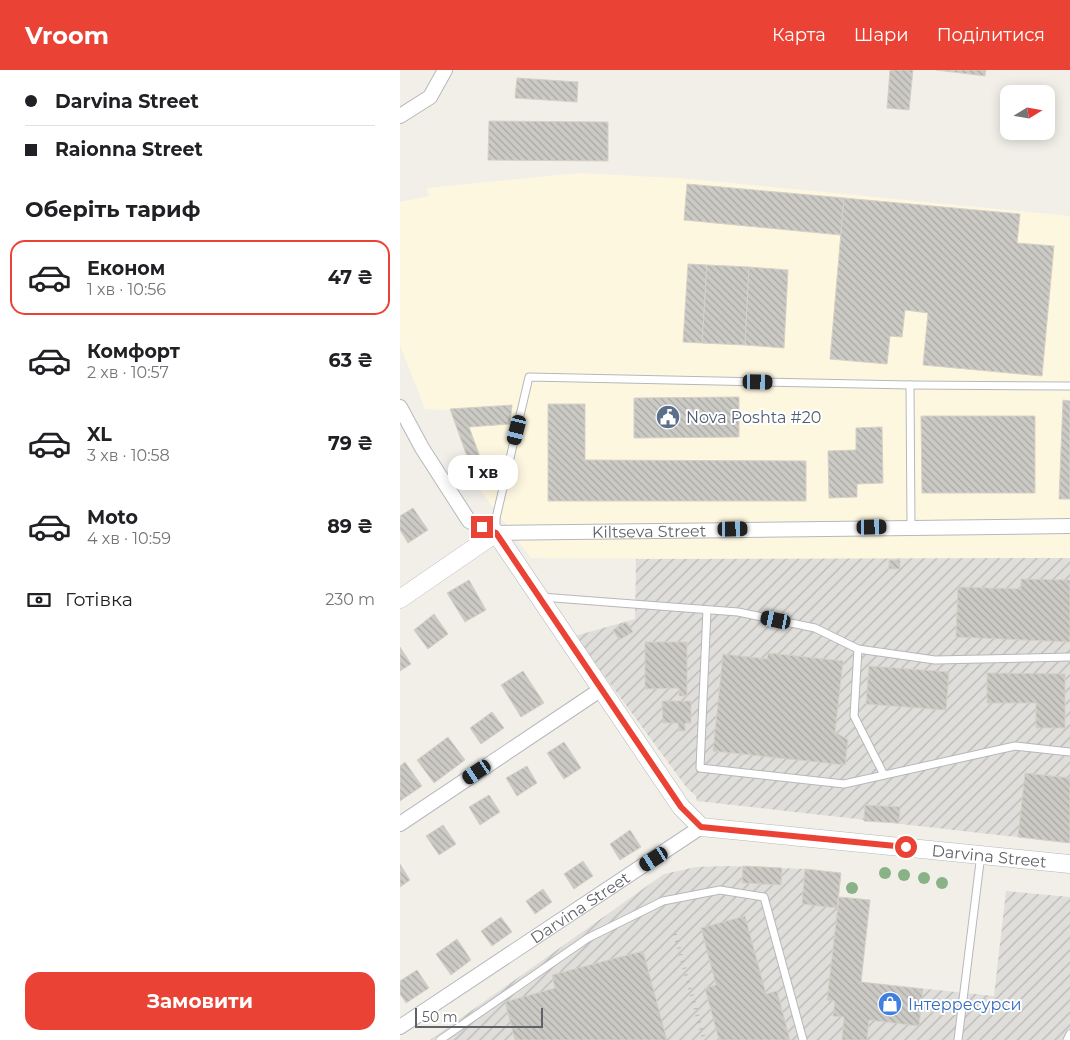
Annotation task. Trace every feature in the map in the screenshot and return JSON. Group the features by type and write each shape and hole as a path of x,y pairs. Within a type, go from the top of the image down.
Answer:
{"street":[{"path":"400,116 430,97 444,70"},
{"path":"400,407 422,448 469,521 496,533 600,690 681,807 701,827"},
{"name":"Kiltseva Street","path":"496,533 911,526 1070,526"},
{"path":"400,599 496,533"},
{"path":"400,824 600,690"},
{"name":"Darvina Street","path":"400,1027 701,827 1070,864"}],"lane":[{"path":"496,533 496,518 529,377 910,385 1070,386"},
{"path":"910,385 911,526"},
{"path":"537,596 738,612 815,628 858,649 935,660 1070,657"},
{"path":"706,610 700,768 844,784 1015,746 1070,752"},
{"path":"858,649 854,716 884,775"},
{"path":"958,1040 981,854"},
{"path":"440,1040 588,938 663,900 720,890 764,897 803,1040"},
{"path":"1068,1040 1070,1034"}],"shaded area":[{"path":"579,173 691,179 1070,216 1070,558 922,560 531,558 478,487 450,410 425,409 400,345 400,202 429,196 427,188"},
{"path":"1070,558 1070,843 697,801 696,796 687,788 575,636 635,619 636,559"},
{"path":"726,866 805,869 841,873 839,897 870,900 861,982 994,996 1006,891 1070,897 1070,1040 430,1040 664,874 696,867"}],"building":[{"path":"890,70 913,70 909,110 887,108"},
{"path":"936,70 986,70 985,76"},
{"path":"517,78 578,82 577,102 515,98"},
{"path":"489,121 608,122 608,161 488,160"},
{"path":"687,184 844,198 841,235 684,220"},
{"path":"844,198 1020,214 1017,243 1054,246 1042,376 923,365 928,313 905,310 902,337 890,336 887,364 830,359"},
{"path":"688,264 707,265 702,343 683,342"},
{"path":"707,265 749,267 745,345 702,343"},
{"path":"749,267 788,270 784,348 745,345"},
{"path":"739,397 739,437 634,438 634,398"},
{"path":"1063,400 1070,401 1070,499 1059,499"},
{"path":"548,404 585,404 585,460 806,461 806,501 548,501"},
{"path":"512,405 510,424 469,427 490,484 478,487 450,409"},
{"path":"921,416 1035,416 1035,493 922,493"},
{"path":"882,427 883,483 857,484 857,497 829,498 828,451 856,450 856,428"},
{"path":"413,508 428,530 408,543 400,530 400,516"},
{"path":"889,560 900,560 900,569 889,569"},
{"path":"1021,579 1070,580 1070,642 956,637 958,587 1021,589"},
{"path":"469,580 486,610 465,622 447,593"},
{"path":"434,614 448,634 428,649 414,630"},
{"path":"626,622 633,632 619,640 613,630"},
{"path":"645,642 687,642 687,696 679,696 679,688 645,689"},
{"path":"400,647 411,664 400,671"},
{"path":"768,653 843,661 835,732 848,740 845,765 713,751 723,654 767,659"},
{"path":"869,666 949,672 946,710 866,704"},
{"path":"523,671 544,703 521,717 501,685"},
{"path":"987,673 1065,674 1065,728 1036,728 1036,703 987,703"},
{"path":"662,701 691,701 691,723 685,723 685,731 679,731 678,723 663,723"},
{"path":"492,712 504,728 481,744 470,728"},
{"path":"448,737 465,760 434,783 417,760"},
{"path":"564,742 581,768 564,779 547,753"},
{"path":"405,762 422,786 400,801 400,766"},
{"path":"527,766 537,783 517,796 506,778"},
{"path":"1025,773 1070,778 1070,843 1018,837"},
{"path":"489,795 500,812 480,825 469,807"},
{"path":"865,805 900,807 899,823 864,821"},
{"path":"443,825 456,844 439,855 426,836"},
{"path":"630,830 641,847 620,860 610,844"},
{"path":"583,861 593,876 574,889 564,874"},
{"path":"400,864 410,880 400,887"},
{"path":"743,866 782,868 781,885 742,883"},
{"path":"805,869 841,873 837,908 802,904"},
{"path":"543,889 552,902 535,914 526,901"},
{"path":"839,897 870,900 861,982 923,989 919,1026 869,1020 867,1040 842,1040 844,1017 833,1016 835,1001 827,1000"},
{"path":"745,916 766,994 777,991 790,1040 719,1040 705,988 716,985 701,928"},
{"path":"501,917 512,932 492,946 481,931"},
{"path":"457,939 471,960 451,975 436,954"},
{"path":"643,951 667,1040 515,1040 505,1002 555,988 552,975"},
{"path":"417,970 429,988 406,1003 400,994 400,981"}],"railway":[{"path":"675,934 704,1040"}],"place":[{"name":"Nova Poshta #20","path":"668,417"},
{"name":"Інтерресурси","path":"890,1004"}],"route":[{"path":"482,527 496,533 600,690 681,807 701,827 906,847"}]}
